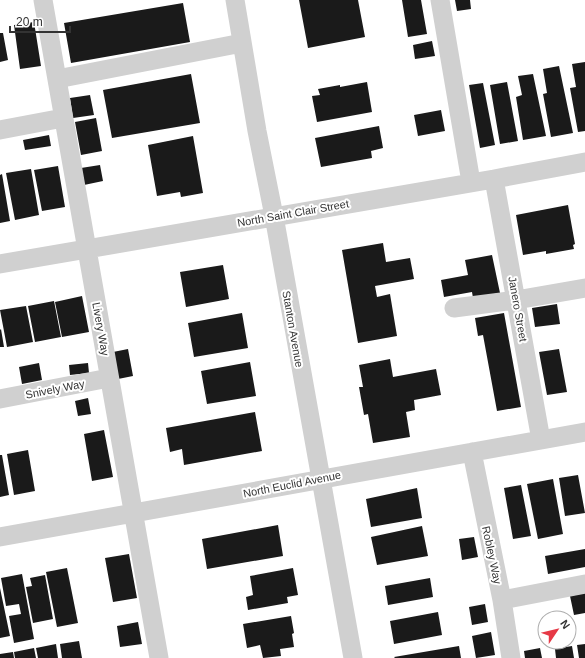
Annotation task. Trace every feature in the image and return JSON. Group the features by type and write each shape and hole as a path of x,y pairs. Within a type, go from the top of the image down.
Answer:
{"street":[{"name":"Livery Way","path":"43,0 159,658"},
{"name":"Stanton Avenue","path":"235,0 353,658"},
{"path":"440,0 471,182"},
{"path":"57,79 242,44"},
{"path":"0,130 63,118"},
{"name":"North Saint Clair Street","path":"0,264 585,162"},
{"name":"Janero Street","path":"494,179 541,440"},
{"path":"454,308 516,300 585,288"},
{"name":"Snively Way","path":"0,399 109,378"},
{"name":"North Euclid Avenue","path":"0,537 585,432"},
{"name":"Robley Way","path":"472,452 502,600 511,658"},
{"path":"502,600 585,584"}],"building":[{"path":"299,0 358,0 365,37 308,48"},
{"path":"402,0 421,0 427,34 408,37"},
{"path":"455,0 470,0 471,9 457,11"},
{"path":"183,3 190,42 71,63 64,23"},
{"path":"34,22 41,66 20,69 14,25"},
{"path":"0,33 3,33 8,60 0,62"},
{"path":"432,41 435,56 415,59 413,45"},
{"path":"585,62 585,131 578,132 570,88 576,87 572,64"},
{"path":"559,66 573,133 551,137 543,94 547,93 543,69"},
{"path":"191,74 200,123 112,138 103,90"},
{"path":"533,74 546,136 523,140 516,97 522,95 518,76"},
{"path":"367,82 372,112 317,122 312,96 320,95 318,89"},
{"path":"507,82 518,141 500,144 490,85"},
{"path":"483,83 495,145 480,148 469,85"},
{"path":"90,95 94,115 73,118 70,98"},
{"path":"441,110 445,131 418,136 414,115"},
{"path":"96,118 102,151 81,155 75,122"},
{"path":"379,126 383,148 371,151 372,158 321,167 315,138"},
{"path":"49,135 51,146 25,150 23,140"},
{"path":"193,136 203,193 181,197 180,192 157,196 148,145"},
{"path":"100,165 103,181 84,185 81,168"},
{"path":"58,166 65,207 42,211 34,170"},
{"path":"31,169 39,215 15,220 6,173"},
{"path":"2,174 10,221 0,223 0,175"},
{"path":"568,205 575,244 573,245 574,249 546,254 546,251 523,255 516,215"},
{"path":"383,243 386,262 410,258 414,279 375,286 377,297 390,294 397,336 358,343 342,250"},
{"path":"492,255 500,293 473,298 472,292 444,297 441,280 468,275 465,260"},
{"path":"223,265 229,299 186,307 180,272"},
{"path":"82,296 89,332 62,337 55,302"},
{"path":"54,301 61,337 35,342 28,306"},
{"path":"557,304 560,324 535,327 532,308"},
{"path":"26,306 33,342 7,347 0,310"},
{"path":"242,313 248,348 194,357 188,323"},
{"path":"504,313 521,407 497,411 483,335 478,336 475,318"},
{"path":"1,329 4,347 0,347"},
{"path":"128,349 133,376 118,379 113,352"},
{"path":"559,349 567,392 547,395 539,352"},
{"path":"390,359 393,377 436,369 441,395 414,400 415,410 406,412 410,437 373,443 368,414 364,415 359,387 363,387 359,365"},
{"path":"250,362 256,396 207,404 201,371"},
{"path":"39,363 42,380 22,384 19,367"},
{"path":"88,363 89,373 70,375 69,365"},
{"path":"88,398 91,414 78,416 75,401"},
{"path":"255,412 262,451 184,465 182,449 170,452 166,428"},
{"path":"104,430 113,477 92,481 84,434"},
{"path":"28,450 35,491 14,495 7,454"},
{"path":"0,455 2,455 9,495 0,497"},
{"path":"578,475 585,513 565,516 559,478"},
{"path":"553,479 563,534 538,539 527,484"},
{"path":"521,485 531,536 513,539 504,488"},
{"path":"417,488 422,518 371,527 366,499"},
{"path":"278,525 283,556 207,569 202,539"},
{"path":"422,526 428,556 377,565 371,537"},
{"path":"474,537 478,557 462,560 459,539"},
{"path":"585,549 585,567 548,574 545,556"},
{"path":"129,554 137,598 113,602 105,558"},
{"path":"67,568 78,623 57,627 46,572"},
{"path":"293,568 298,595 287,597 288,603 248,610 246,597 253,595 250,576"},
{"path":"22,574 34,639 14,643 9,616 21,614 19,604 6,606 1,578"},
{"path":"45,575 53,619 33,623 26,587 32,586 30,578"},
{"path":"430,578 433,597 388,605 385,586"},
{"path":"0,588 10,636 0,638"},
{"path":"585,593 585,613 577,614 577,610 573,610 570,596"},
{"path":"485,604 488,622 472,625 469,607"},
{"path":"438,612 442,635 394,644 390,621"},
{"path":"291,616 294,633 292,634 294,647 280,649 281,656 263,658 260,645 247,648 243,624"},
{"path":"138,622 142,644 120,647 117,626"},
{"path":"491,632 495,655 476,658 472,636"},
{"path":"79,641 82,658 62,658 60,644"},
{"path":"56,644 58,658 38,658 36,648"},
{"path":"585,644 585,658 579,658 577,645"},
{"path":"459,646 461,658 394,657"},
{"path":"34,648 36,658 15,658 14,652"},
{"path":"537,649 537,650 540,650 542,658 525,658 524,651"},
{"path":"555,650 573,650 574,658 556,658"},
{"path":"13,652 14,658 0,658 0,654"}]}
